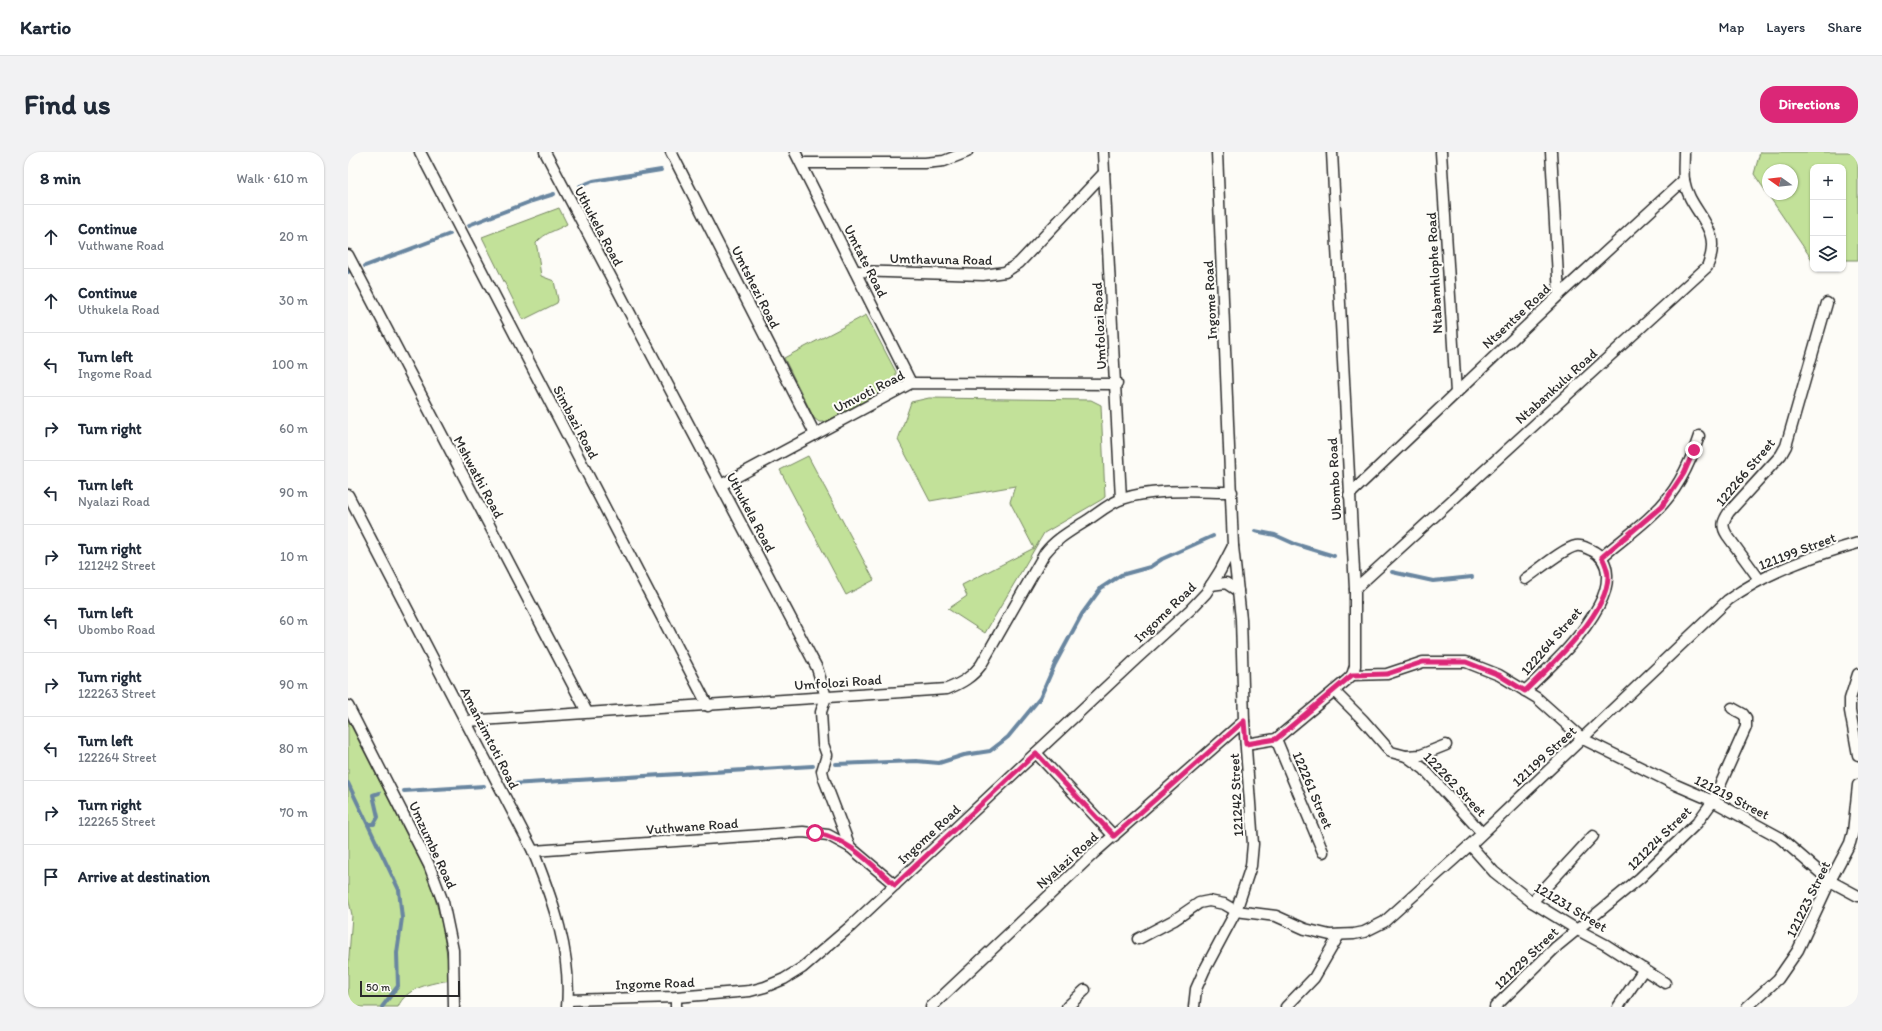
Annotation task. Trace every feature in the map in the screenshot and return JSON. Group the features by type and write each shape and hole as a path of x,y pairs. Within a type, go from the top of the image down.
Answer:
{"street":[{"name":"Simbazi Road","path":"420,152 708,706"},
{"name":"Uthukela Road","path":"545,152 817,668 826,697"},
{"name":"Umtshezi Road","path":"671,152 816,434"},
{"name":"Umtate Road","path":"795,152 911,383"},
{"path":"801,163 925,163 944,161 967,152"},
{"name":"Umfolozi Road","path":"1103,152 1117,384 1122,499"},
{"name":"Ingome Road","path":"568,1003 676,1002 750,991 784,979 802,968 895,885 1190,610 1211,585 1233,546 1217,152"},
{"name":"Ubombo Road","path":"1332,152 1355,589 1356,657 1352,675"},
{"name":"Ntabamhlophe Road","path":"1441,152 1456,393"},
{"path":"1551,152 1559,295"},
{"path":"1684,152 1684,180"},
{"name":"Umthavuna Road","path":"855,271 983,275 1005,272 1019,263 1104,173"},
{"name":"Ntsentse Road","path":"1349,495 1559,295 1684,180"},
{"name":"Ntabankulu Road","path":"1355,589 1707,267 1712,256 1714,246 1712,237 1690,195 1684,180"},
{"name":"Mshwathi Road","path":"348,255 587,712"},
{"name":"122266 Street","path":"1759,579 1727,535 1724,530 1723,523 1728,512 1781,455 1786,446 1827,303"},
{"name":"Umvoti Road","path":"721,485 911,383 1117,384"},
{"path":"1525,579 1566,550 1575,546 1584,547 1602,557 1654,514 1669,497 1684,473 1699,436"},
{"name":"Umfolozi Road","path":"466,721 587,712 708,706 948,688 962,683 974,675 1052,544 1122,499 1143,494 1176,492 1232,492"},
{"name":"Amanzimtoti Road","path":"348,495 533,851 554,904 560,927 566,959 568,1003"},
{"name":"121199 Street","path":"1138,939 1174,920 1199,903 1213,902 1224,904 1236,911 1276,916 1304,929 1318,933 1339,935 1364,932 1384,922 1470,845 1728,600 1759,579 1784,568 1858,543"},
{"name":"121242 Street","path":"1194,1007 1196,989 1236,911 1250,866 1253,844 1244,721 1241,619 1233,546"},
{"name":"122264 Street","path":"1525,691 1560,656 1583,629 1599,604 1608,578 1607,570 1602,557"},
{"name":"Ingome Road","path":"1211,585 1226,584 1238,591"},
{"name":"121219 Street","path":"1352,675 1387,674 1423,662 1466,662 1499,675 1537,698 1583,739 1712,801 1779,837 1830,881 1858,896"},
{"path":"1858,674 1850,699 1850,711 1858,756"},
{"path":"1246,744 1276,739 1352,675"},
{"name":"122262 Street","path":"1334,691 1363,720 1391,752 1406,756 1421,755 1446,745"},
{"path":"826,697 821,712 823,744 826,755 822,775 850,847 895,885"},
{"name":"Umzumbe Road","path":"348,706 429,865 443,902 453,950 454,1007"},
{"name":"121224 Street","path":"1576,929 1640,878 1697,823 1712,801 1746,727 1746,718 1743,714 1732,708"},
{"name":"Nyalazi Road","path":"931,1007 1114,836 1244,721"},
{"name":"122261 Street","path":"1276,739 1323,852"},
{"path":"1036,753 1114,836"},
{"name":"122262 Street","path":"1406,756 1424,769 1442,791 1482,833"},
{"name":"121223 Street","path":"1747,1007 1778,979 1800,946 1830,881 1844,856 1854,832 1858,785"},
{"name":"Vuthwane Road","path":"533,851 803,832 828,834 850,847"},
{"path":"1532,902 1593,836"},
{"name":"121231 Street","path":"1470,845 1499,877 1532,902 1576,929 1606,945 1665,983"},
{"name":"121229 Street","path":"1496,1007 1576,929"},
{"path":"1286,1007 1314,978 1339,935"},
{"path":"1618,1007 1644,969"},
{"path":"1067,1007 1085,990"}],"green space":[{"path":"1760,152 1858,152 1858,260 1846,260 1846,164 1810,164 1810,257 1772,200 1798,200 1798,164 1762,164 1762,186 1754,174"},
{"path":"559,208 567,224 547,234 536,243 541,276 554,281 558,300 557,303 523,320 482,237"},
{"path":"866,315 896,372 896,380 891,387 825,422 819,422 814,418 784,358"},
{"path":"929,398 1091,400 1101,405 1105,497 1044,533 985,633 948,609 967,596 962,585 1034,548 1010,502 1015,486 930,501 898,440 911,402"},
{"path":"808,456 874,580 846,595 780,470"},
{"path":"348,720 430,880 442,924 451,980 413,990 402,1000 398,1007 348,1007 348,970 352,915 348,897"}],"waterway":[{"path":"580,186 593,181 661,170"},
{"path":"469,225 554,194"},
{"path":"365,266 450,234"},
{"path":"1255,531 1275,535 1295,544 1334,556"},
{"path":"836,764 916,761 939,763 964,755 990,751 1008,737 1040,698 1055,664 1082,614 1101,588 1121,575 1150,567 1162,559 1213,536"},
{"path":"1392,572 1433,581 1472,577"},
{"path":"511,784 813,766"},
{"path":"348,783 399,890 402,918 397,953 398,986 382,1007"},
{"path":"404,791 484,786"},
{"path":"368,824 374,824 378,817 373,795 379,793"}],"route":[{"path":"815,833 828,834 838,839 850,847 895,885 1036,753 1114,836 1244,721 1246,744 1276,739 1352,675 1387,674 1423,662 1466,662 1499,675 1525,691 1560,656 1588,624 1606,588 1608,578 1607,570 1602,557 1662,506 1684,473 1694,450"}]}
